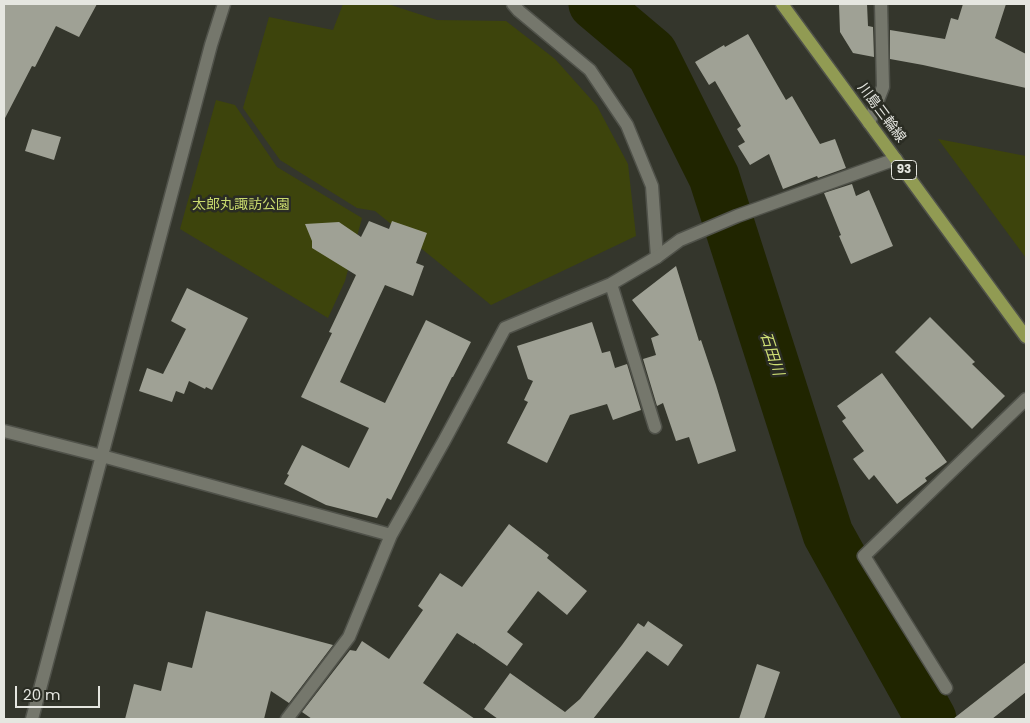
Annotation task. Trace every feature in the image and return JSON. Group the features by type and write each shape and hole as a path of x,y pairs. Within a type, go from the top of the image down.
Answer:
{"main road":[{"name":"川島三輪線","path":"782,4 1026,337"}],"street":[{"path":"32,719 211,45 224,4"},
{"path":"513,4 590,70 627,125 652,186 656,257"},
{"path":"869,123 883,88 881,4"},
{"path":"287,719 349,637 391,535 444,442 505,328 611,284 680,240 737,216 896,159"},
{"path":"611,284 655,427"},
{"path":"946,688 864,556 1026,399"},
{"path":"4,431 391,535"}],"green space":[{"path":"343,4 388,4 437,20 506,21 555,59 597,106 628,164 636,236 491,305 375,211 357,208 280,160 243,108 269,17 333,30"},
{"name":"太郎丸諏訪公園","path":"216,100 235,105 277,167 362,218 345,281 328,318 180,229"},
{"path":"938,139 1026,156 1026,258"}],"building":[{"path":"4,4 97,4 79,37 56,26 35,67 32,66 4,120"},
{"path":"839,4 867,4 868,26 873,27 874,57 853,53 840,32"},
{"path":"963,4 1006,4 995,38 1026,54 1026,88 890,59 890,30 945,39 951,18 958,20"},
{"path":"748,34 786,100 792,96 820,144 835,139 846,168 818,178 817,176 783,189 769,154 750,165 738,146 745,142 737,129 741,126 715,81 709,85 695,62"},
{"path":"32,129 61,137 54,160 25,151"},
{"path":"852,184 856,196 869,190 893,246 851,264 824,193"},
{"path":"369,221 389,229 392,221 427,233 416,263 424,266 413,296 385,285 340,382 385,403 426,320 471,342 391,500 387,498 377,518 326,505 284,484 302,445 349,468 369,428 301,397 332,333 329,332 356,275 312,248 312,241 305,224 339,222 361,237"},
{"path":"676,266 736,451 698,464 689,437 676,441 663,403 657,406 643,359 656,355 651,338 659,335 632,300"},
{"path":"187,288 248,318 212,390 206,387 205,389 189,381 184,394 176,391 172,402 139,391 147,368 163,374 186,329 171,321"},
{"path":"930,317 975,362 972,364 1005,396 972,429 895,352"},
{"path":"592,322 602,353 610,351 615,368 627,364 641,410 613,420 607,404 570,415 547,463 507,443 528,402 524,400 533,381 528,379 517,346"},
{"path":"882,373 947,462 925,478 927,481 897,504 874,475 869,480 853,459 864,451 842,421 846,418 837,406"},
{"path":"509,524 549,555 547,558 587,591 567,615 538,591 507,632 523,644 507,666 457,633 423,683 475,719 312,719 302,712 350,650 356,651 362,641 389,659 423,610 418,606 440,573 462,587"},
{"path":"206,611 333,645 289,703 271,691 264,719 125,719 134,684 161,691 168,662 192,668"},
{"path":"648,621 683,645 668,666 647,651 593,719 498,719 484,709 510,673 565,712 580,699 638,623 644,627"},
{"path":"1026,662 1026,692 992,719 953,719"},
{"path":"757,664 780,672 764,719 739,719"}],"waterway":[{"name":"石田川","path":"594,4 652,53 714,177 828,534 931,719"}]}
